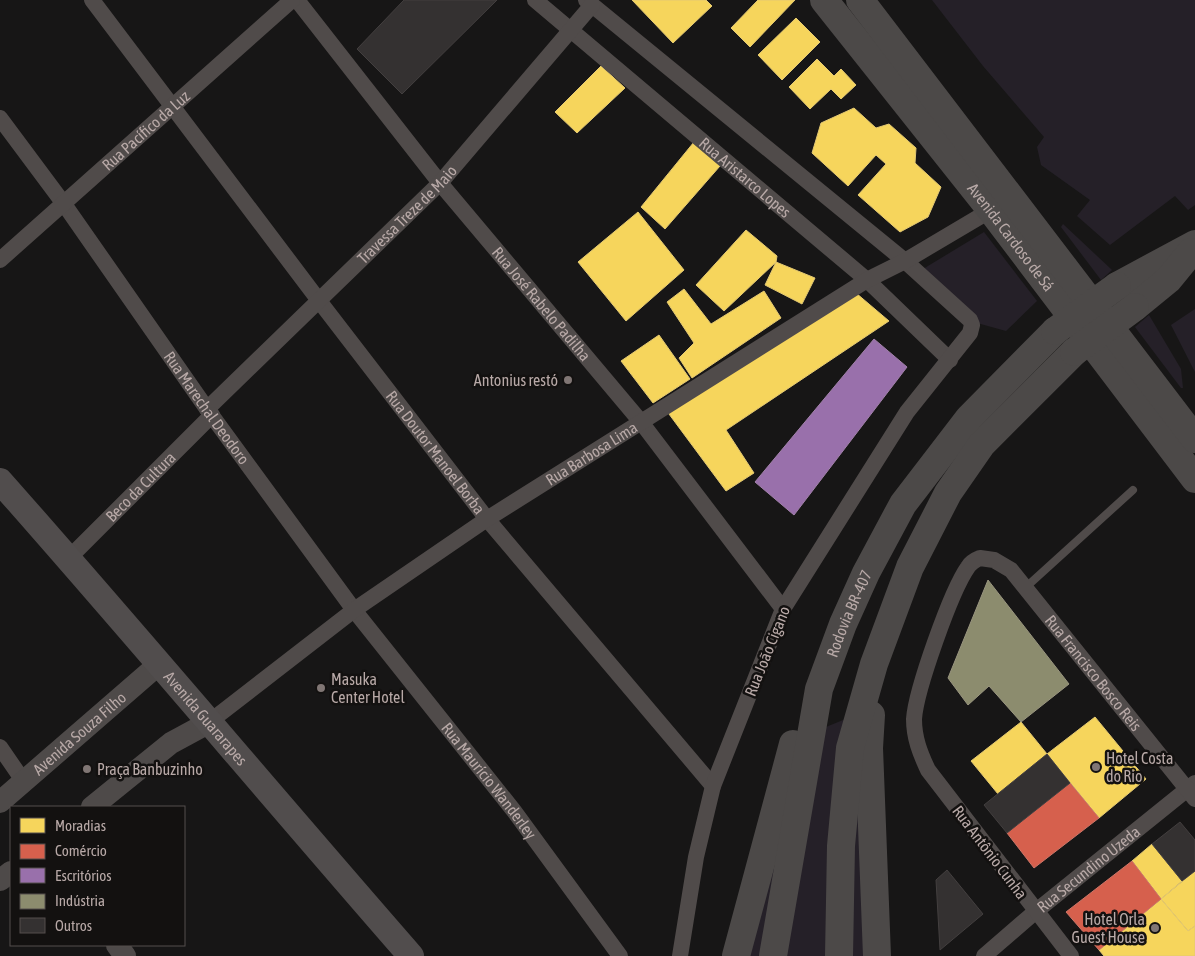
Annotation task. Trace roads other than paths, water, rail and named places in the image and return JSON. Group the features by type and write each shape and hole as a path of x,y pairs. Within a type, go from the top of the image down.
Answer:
{"highway":[{"name":"Avenida Cardoso de Sá","path":"824,0 991,210 1195,479"},
{"name":"Avenida Cardoso de Sá","path":"860,0 1195,439"},
{"name":"Rodovia BR-407","path":"773,956 819,689 847,616 902,504 968,418 1054,331 1117,286 1195,245"},
{"path":"839,956 841,846 850,748 874,664 910,568 948,493 982,444 1074,352 1168,280 1195,245"},
{"path":"874,664 869,748 877,956"},
{"path":"736,956 794,739 819,689"}],"main road":[{"name":"Avenida Guararapes","path":"4,494 70,558 208,723 411,956"},
{"name":"Avenida Souza Filho","path":"0,802 159,664"},
{"path":"93,806 171,743 208,723"}],"street":[{"name":"Rua Doutor Manoel Borba","path":"92,0 320,302 487,518 714,786"},
{"name":"Rua Pacífico da Luz","path":"0,260 292,0"},
{"name":"Rua José Rabelo Padilha","path":"297,0 440,182 641,422 782,609"},
{"name":"Rua Aristarco Lopes","path":"535,0 866,280 950,360"},
{"name":"Travessa Treze de Maio","path":"209,412 440,182 569,30 589,2"},
{"path":"589,2 905,260"},
{"name":"Rua Marechal Deodoro","path":"0,118 64,204 209,412 354,610"},
{"name":"Rua Barbosa Lima","path":"208,723 354,610 487,518 866,280 905,260 991,210"},
{"name":"Rua João Cigano","path":"680,956 696,856 714,786 782,609 907,412 970,333 972,325 970,320 905,260"},
{"name":"Beco da Cultura","path":"70,558 209,412"},
{"name":"Rua Antônio Cunha","path":"1011,570 994,560 980,558 969,566 961,578 919,691 914,718 915,741 928,770 1035,912 1071,956"},
{"name":"Rua Francisco Bosco Reis","path":"1011,570 1192,790"},
{"name":"Rua Maurício Wanderley","path":"354,610 514,811 620,956"},
{"path":"0,747 24,782"},
{"name":"Rua Secundino Uzeda","path":"984,956 1035,912 1192,790"}],"lane":[{"path":"1025,588 1133,490"}],"place":[{"name":"Antonius restó","path":"568,380"},
{"name":"Masuka Center Hotel","path":"321,688"},
{"name":"Hotel Costa do Rio","path":"1096,767"},
{"name":"Praça Banbuzinho","path":"87,769"},
{"name":"Hotel Orla Guest House","path":"1155,928"}]}
